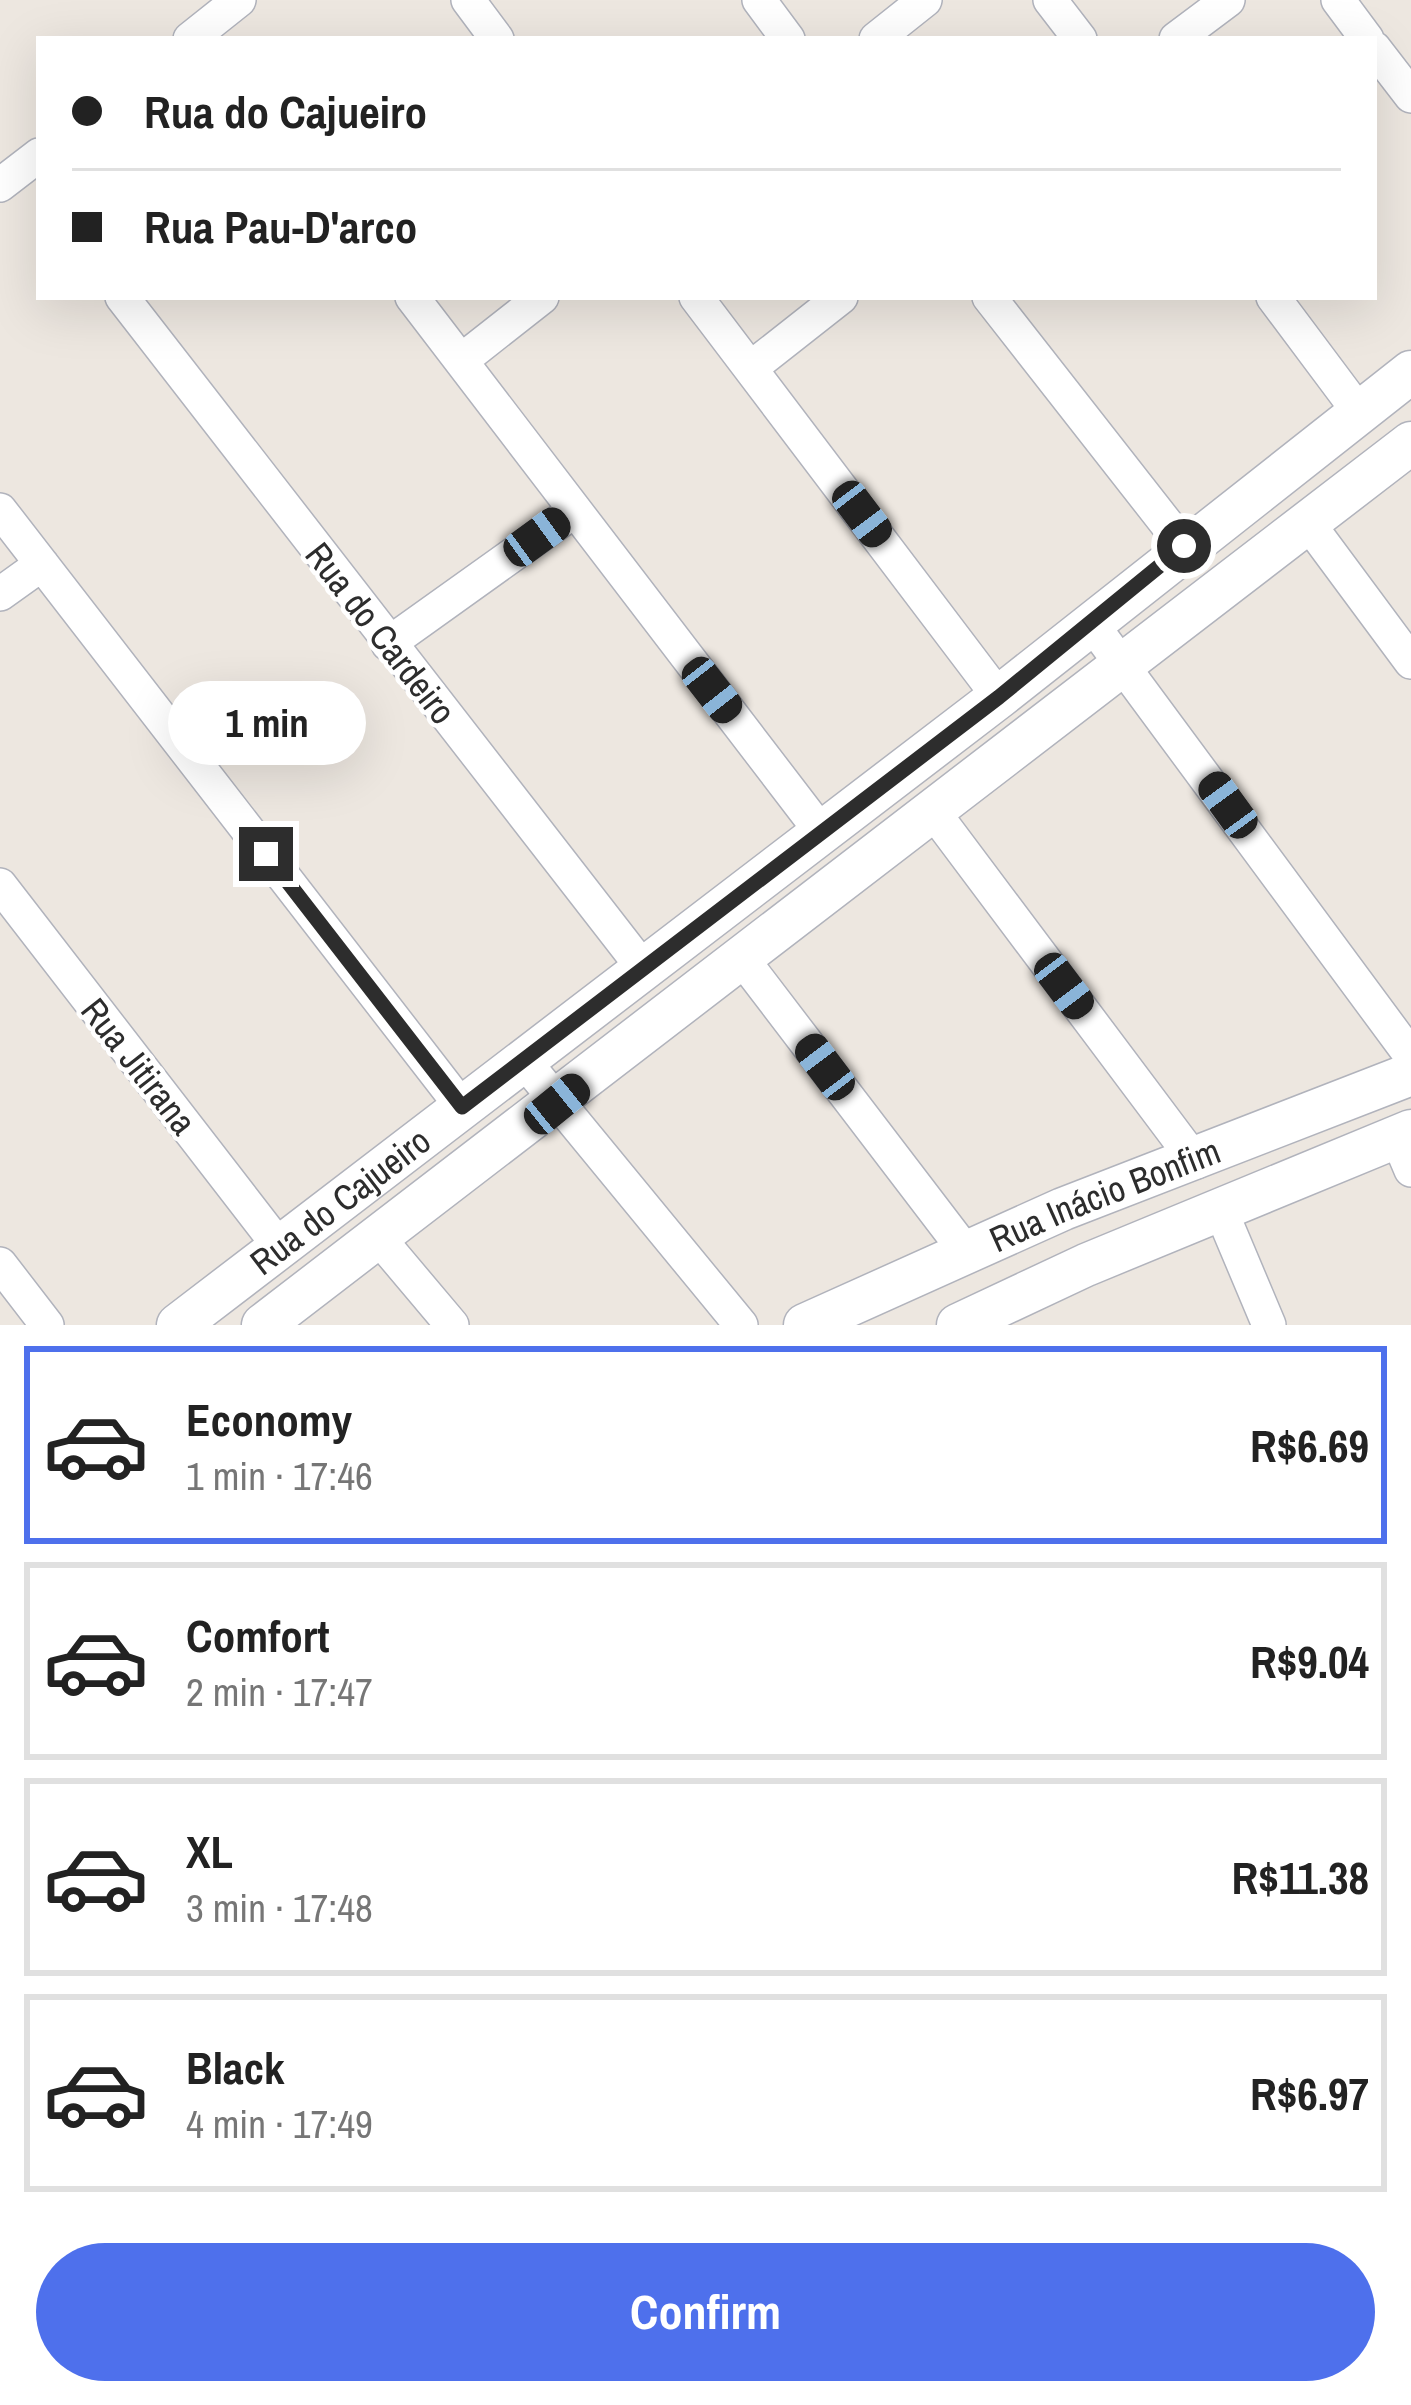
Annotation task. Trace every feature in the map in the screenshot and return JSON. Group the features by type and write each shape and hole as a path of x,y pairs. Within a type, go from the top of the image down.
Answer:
{"street":[{"path":"199,36 238,0"},
{"path":"468,0 495,36"},
{"path":"759,0 786,36"},
{"path":"880,36 926,0"},
{"path":"1050,0 1078,36"},
{"path":"1180,36 1228,0"},
{"path":"1338,0 1365,36"},
{"path":"1377,52 1411,96"},
{"name":"Rua do Cardeiro","path":"124,300 644,968"},
{"path":"414,300 822,833"},
{"path":"462,360 538,300"},
{"path":"698,300 999,697"},
{"path":"752,367 837,300"},
{"path":"991,300 1184,546"},
{"path":"1275,300 1359,412"},
{"name":"Rua do Cajueiro","path":"178,1325 999,697 1184,546 1411,372"},
{"name":"Rua do Cajueiro","path":"263,1325 557,1104 740,956 1411,443"},
{"path":"0,510 462,1107"},
{"path":"388,644 574,511"},
{"path":"1308,523 1411,662"},
{"path":"0,594 42,564"},
{"path":"1091,623 1411,1056"},
{"path":"932,810 1196,1162"},
{"name":"Rua Jitirana","path":"0,885 279,1246"},
{"path":"740,956 966,1252"},
{"path":"524,1061 741,1325"},
{"name":"Rua Inácio Bonfim","path":"805,1325 1063,1210 1196,1162 1411,1074"},
{"name":"Rua Inácio Bonfim","path":"958,1325 1085,1265 1406,1146"},
{"path":"1063,1210 1085,1265"},
{"path":"1222,1211 1269,1325"},
{"path":"377,1236 452,1325"},
{"path":"0,1264 47,1325"},
{"path":"230,1284 263,1325"}],"route":[{"path":"266,854 462,1107 999,697 1184,546"}]}
